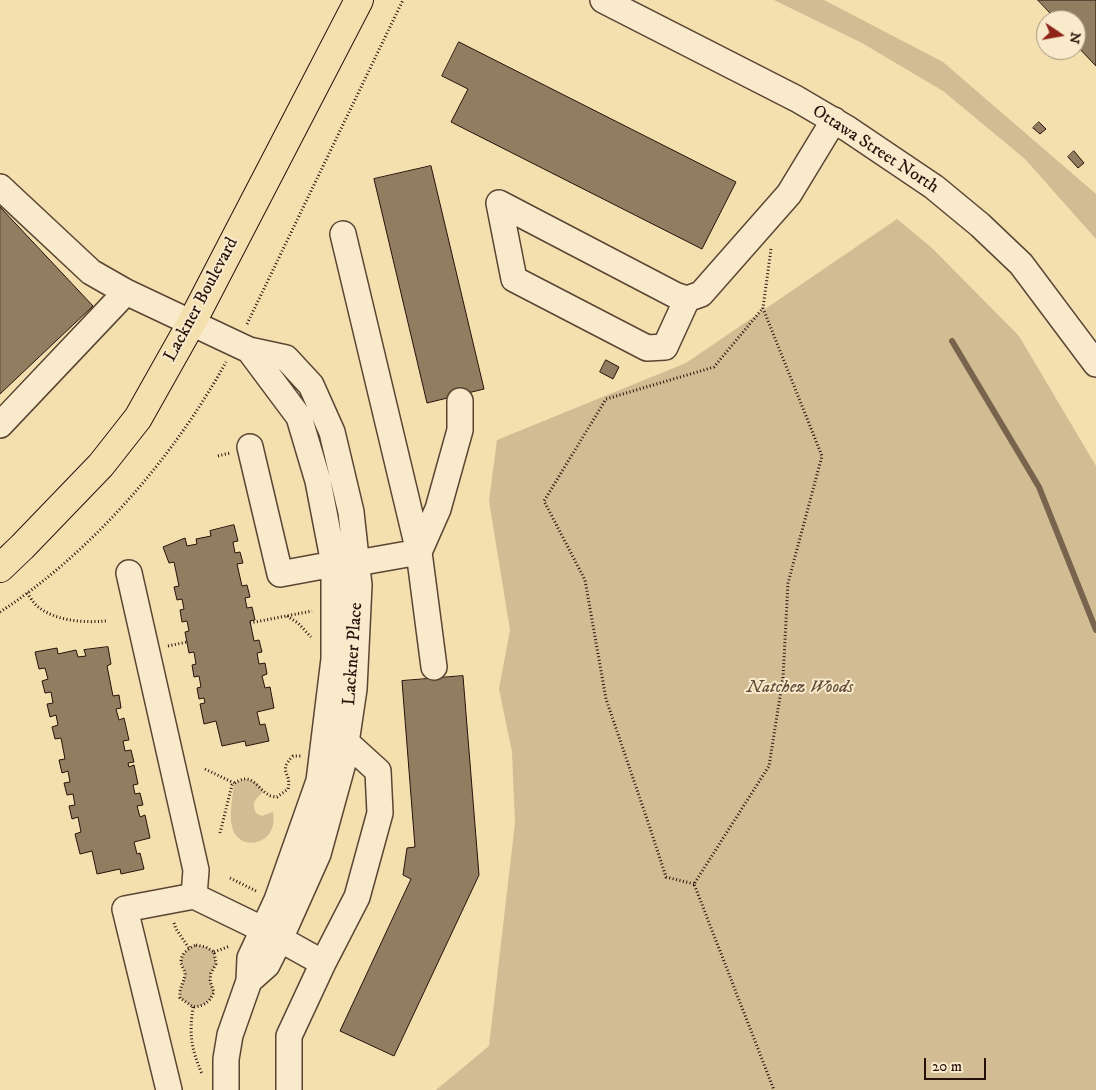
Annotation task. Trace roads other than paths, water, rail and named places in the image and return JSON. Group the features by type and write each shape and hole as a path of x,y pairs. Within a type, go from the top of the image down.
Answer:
{"main road":[{"name":"Lackner Boulevard","path":"0,568 102,465 138,418 192,322 359,0"}],"street":[{"name":"Ottawa Street North","path":"603,0 797,99 834,120 934,187 980,225 1021,264 1096,364"},
{"path":"687,298 665,347 647,348 514,279 498,203 674,295 687,298 701,294 789,194 834,120"},
{"name":"Lackner Place","path":"0,187 91,272 126,292 249,350 299,417 318,481 346,563 334,659 331,746 277,900 272,934 250,958 249,981 230,1035 226,1059 216,1086"},
{"path":"343,234 419,552 434,667"},
{"path":"0,426 126,292"},
{"path":"419,552 438,509 460,430 460,402"},
{"path":"250,447 280,574 419,552"},
{"path":"128,574 196,870 194,896"},
{"path":"289,1090 289,1036 323,963 358,897 380,813 378,771 331,746"},
{"path":"169,1090 125,909 194,896 272,934 323,963"}],"waterway":[{"path":"952,341 1039,487 1096,630"}],"park label":[{"name":"Natchez Woods","path":"800,688"}]}
